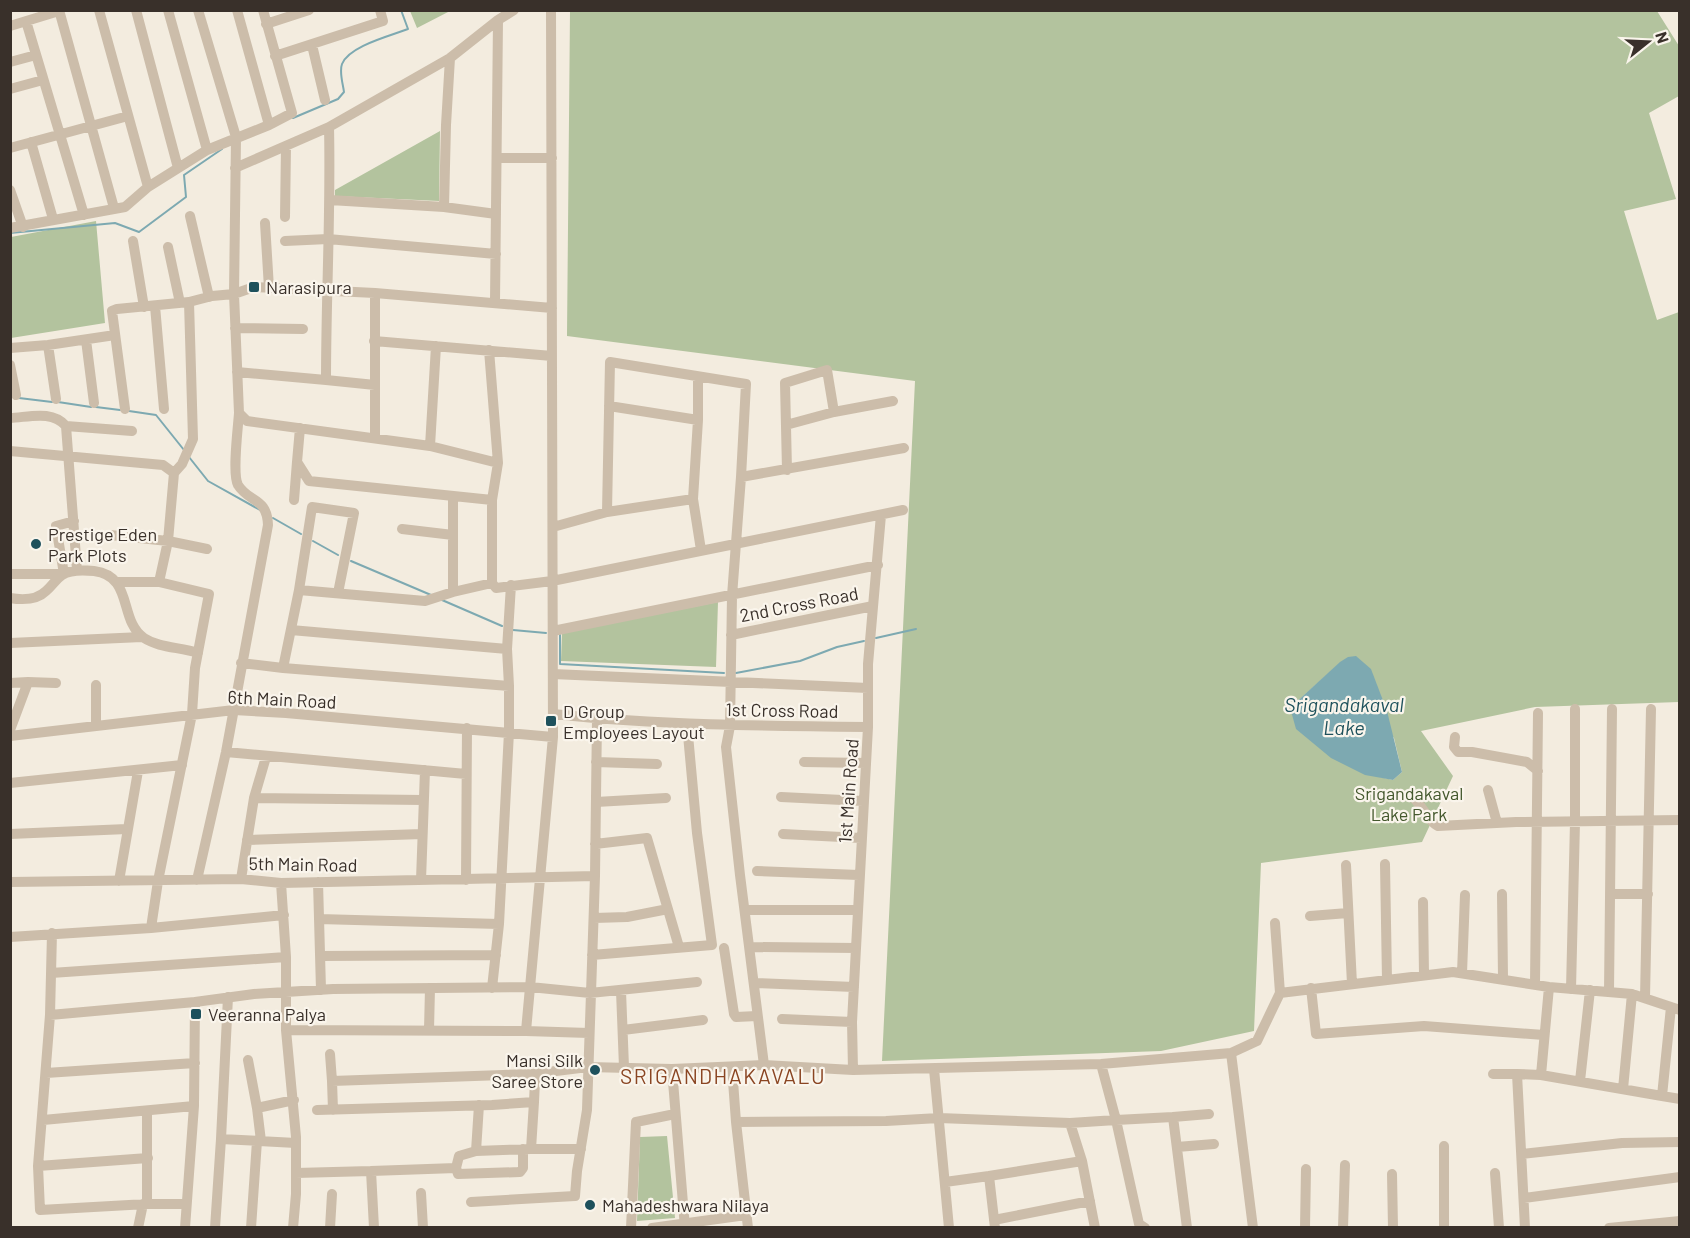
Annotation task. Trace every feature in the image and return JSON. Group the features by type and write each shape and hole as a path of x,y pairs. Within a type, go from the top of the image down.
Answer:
{"street":[{"path":"99,10 148,187"},
{"path":"136,10 178,168"},
{"path":"168,10 207,150"},
{"path":"197,880 226,752 268,525 266,510 260,502 238,486 235,475 238,413 234,294 236,138 198,10"},
{"path":"237,10 270,125"},
{"path":"10,228 122,208 130,204 148,187 207,150 270,125 292,113 263,10"},
{"path":"266,24 309,10"},
{"path":"275,56 383,21 380,10"},
{"path":"235,166 329,127 450,58 514,10"},
{"path":"526,1030 553,737 551,10"},
{"path":"10,26 59,11 114,208"},
{"path":"495,302 498,20"},
{"path":"26,21 84,215"},
{"path":"312,45 325,100"},
{"path":"10,62 36,55"},
{"path":"444,207 450,58"},
{"path":"10,89 43,80"},
{"path":"10,148 92,128 128,116"},
{"path":"326,380 326,291 330,200 329,127"},
{"path":"31,142 53,219"},
{"path":"285,218 286,146"},
{"path":"497,158 552,158"},
{"path":"10,190 23,226"},
{"path":"330,200 444,207 496,214"},
{"path":"190,216 209,297"},
{"path":"264,223 269,288"},
{"path":"285,241 328,239 496,254"},
{"path":"133,241 149,306 164,409"},
{"path":"159,582 168,541 174,473 182,464 193,439 184,302 168,247"},
{"path":"125,408 112,311 117,309 234,294 254,287 375,293 552,308"},
{"path":"375,293 375,438"},
{"path":"235,328 303,329"},
{"path":"10,348 115,335"},
{"path":"86,340 94,403"},
{"path":"374,341 552,356"},
{"path":"48,345 56,399"},
{"path":"430,446 436,346"},
{"path":"489,350 498,463 492,500 492,583 496,588 552,581 903,510"},
{"path":"607,512 610,362 746,384 732,596 730,726 726,747 764,1065"},
{"path":"10,364 16,394"},
{"path":"787,470 785,383 827,370 834,412"},
{"path":"237,372 375,384"},
{"path":"698,377 693,499 701,550"},
{"path":"786,425 834,412 893,401"},
{"path":"609,406 698,420"},
{"path":"238,413 247,421 430,446 498,463"},
{"path":"10,418 57,417 66,426 77,570"},
{"path":"66,426 132,431"},
{"path":"294,500 300,428"},
{"path":"741,477 904,448"},
{"path":"10,451 163,465 174,473"},
{"path":"297,462 309,481 492,500"},
{"path":"453,497 453,592"},
{"path":"554,527 607,512 693,499"},
{"path":"283,668 299,590 312,507 354,513 338,593"},
{"name":"1st Main Road","path":"853,1070 852,1022 868,727 868,664 881,515"},
{"path":"64,573 56,526 74,521"},
{"path":"402,529 453,535"},
{"path":"110,535 168,541 207,549"},
{"path":"553,631 878,565"},
{"path":"10,574 64,573 77,570 97,571 109,576 117,582 133,623 142,637"},
{"path":"10,598 32,598 45,593 64,573"},
{"path":"117,582 159,582 209,594 198,653 192,714 158,881 151,928"},
{"path":"299,590 425,601 492,583"},
{"path":"492,988 499,924 509,732 507,649 511,585"},
{"name":"2nd Cross Road","path":"731,634 873,606"},
{"path":"291,630 507,649"},
{"path":"10,643 142,637 158,644 198,653"},
{"path":"241,663 509,686"},
{"path":"553,674 868,688"},
{"path":"10,730 28,682"},
{"path":"10,683 56,683"},
{"path":"96,686 96,726"},
{"path":"1571,988 1575,709"},
{"path":"1609,992 1612,709"},
{"path":"1645,998 1651,709"},
{"name":"6th Main Road","path":"10,736 234,711 467,728 553,737"},
{"path":"1535,984 1538,713"},
{"name":"1st Cross Road","path":"553,714 597,719 730,726 868,727"},
{"path":"471,1202 575,1196 587,1110 596,844 597,719"},
{"path":"592,955 712,945 697,833 687,723"},
{"path":"466,880 467,728"},
{"path":"1455,737 1454,747 1458,752 1472,752 1527,762 1538,771"},
{"path":"226,752 466,774"},
{"path":"241,879 254,798 266,757"},
{"path":"596,762 657,764"},
{"path":"804,762 866,763"},
{"path":"10,783 182,765"},
{"path":"421,880 425,770"},
{"path":"119,881 138,771"},
{"path":"1488,790 1497,822"},
{"path":"1412,796 1422,806 1433,824 1438,826 1497,822 1680,820"},
{"path":"782,797 863,801"},
{"path":"254,798 423,800"},
{"path":"596,802 666,798"},
{"path":"10,834 127,829"},
{"path":"247,840 422,834"},
{"path":"783,834 861,838"},
{"path":"596,844 647,838 679,947"},
{"path":"1385,864 1387,980"},
{"path":"1346,865 1352,984"},
{"path":"757,872 859,875"},
{"name":"5th Main Road","path":"10,882 241,879 281,883 595,876"},
{"path":"318,882 321,990"},
{"path":"281,883 286,957 286,1030 296,1143 293,1227"},
{"path":"1502,894 1503,978"},
{"path":"1610,894 1648,894"},
{"path":"1462,973 1465,895"},
{"path":"1423,902 1424,975"},
{"path":"594,918 627,917 668,909"},
{"path":"746,910 858,910"},
{"path":"1310,916 1348,913"},
{"path":"10,937 151,928 284,915"},
{"path":"319,918 499,924"},
{"path":"332,1081 532,1074 588,1067 672,1069 764,1065 853,1070 1101,1064 1231,1053 1257,1041 1280,993 1275,924"},
{"path":"52,933 50,1014 38,1166 40,1210 186,1204"},
{"path":"750,947 856,948"},
{"path":"724,948 734,1014 741,1018 757,1016"},
{"path":"321,956 496,955"},
{"path":"51,972 286,957"},
{"path":"1280,993 1453,972 1549,987 1632,994 1675,1009 1662,1096"},
{"path":"50,1014 321,990 530,987 590,993 698,982"},
{"path":"754,983 854,987"},
{"path":"1541,1075 1549,987"},
{"path":"429,1030 430,988"},
{"path":"1311,988 1316,1034 1424,1026 1545,1035"},
{"path":"1580,1081 1590,990"},
{"path":"621,991 624,1067"},
{"path":"1623,1089 1632,994"},
{"path":"215,1227 228,997"},
{"path":"185,1227 194,1106 195,1002"},
{"path":"782,1019 852,1022"},
{"path":"623,1030 703,1020"},
{"path":"286,1030 526,1030 589,1033"},
{"path":"1231,1053 1253,1227"},
{"path":"330,1054 333,1110"},
{"path":"248,1060 257,1108 259,1141 251,1227"},
{"path":"46,1073 195,1063"},
{"path":"1101,1064 1139,1224 1145,1227"},
{"path":"732,1067 748,1227"},
{"path":"672,1069 685,1226"},
{"path":"934,1069 949,1227"},
{"path":"532,1074 535,1080 534,1102 527,1149 524,1168 520,1172 458,1174 456,1168 459,1156 476,1151 527,1149 581,1149"},
{"path":"1493,1074 1541,1075 1680,1099"},
{"path":"1517,1074 1525,1227"},
{"path":"257,1108 294,1100"},
{"path":"316,1110 534,1102"},
{"path":"476,1151 479,1105"},
{"path":"43,1120 194,1106"},
{"path":"138,1227 145,1204 148,1158 147,1111"},
{"path":"631,1227 636,1122 675,1114"},
{"path":"736,1122 886,1121 939,1118 1071,1124 1209,1114"},
{"path":"1173,1117 1187,1227"},
{"path":"1071,1124 1082,1161 1095,1227"},
{"path":"221,1139 296,1143"},
{"path":"1522,1154 1622,1143 1680,1142"},
{"path":"1177,1148 1214,1144"},
{"path":"1443,1146 1444,1227"},
{"path":"38,1166 148,1158"},
{"path":"945,1182 1082,1161"},
{"path":"1343,1227 1345,1165"},
{"path":"296,1173 456,1168"},
{"path":"1305,1227 1306,1169"},
{"path":"371,1171 374,1227"},
{"path":"1496,1173 1499,1227"},
{"path":"1392,1174 1393,1227"},
{"path":"988,1176 995,1224 1090,1201"},
{"path":"1524,1198 1680,1177"},
{"path":"421,1193 423,1227"},
{"path":"330,1227 332,1194"},
{"path":"651,1227 685,1226 746,1215"},
{"path":"1609,1227 1680,1221"}],"green space":[{"path":"410,11 450,11 417,28"},
{"name":"Srigandakaval Lake Park","path":"570,11 1657,11 1679,46 1679,96 1649,113 1676,199 1624,211 1657,320 1679,312 1679,702 1535,707 1421,731 1453,776 1422,842 1261,863 1254,1031 1161,1051 882,1061 915,381 567,336","holes":["1340,663 1394,738 1402,772 1393,780 1380,777 1292,706"]},
{"path":"440,131 439,201 335,196 335,190"},
{"path":"96,221 105,323 11,338 11,237"},
{"path":"718,602 716,667 561,661 562,633"},
{"path":"667,1136 675,1218 637,1221 640,1137"}],"water":[{"name":"Srigandakaval Lake","path":"1356,656 1371,669 1387,711 1402,772 1393,780 1365,775 1331,758 1296,729 1291,711 1292,706 1340,662 1348,657"}],"waterway":[{"path":"293,118 338,99 344,92 341,71 346,58 371,42 408,29 401,10"},
{"path":"10,233 115,223 139,232 186,197 184,175 222,149"},
{"path":"19,398 52,402"},
{"path":"58,402 91,407"},
{"path":"96,407 120,410"},
{"path":"129,411 156,415 184,450"},
{"path":"189,457 208,481 260,510"},
{"path":"273,518 301,534"},
{"path":"313,541 338,555"},
{"path":"351,561 431,595"},
{"path":"442,600 502,626"},
{"path":"876,638 916,629"},
{"path":"513,630 546,633"},
{"path":"560,635 560,664 724,673"},
{"path":"736,673 800,661 837,647 864,641"}],"place":[{"name":"Narasipura","path":"254,287"},
{"name":"Prestige Eden Park Plots","path":"36,544"},
{"name":"D Group Employees Layout","path":"551,721"},
{"name":"Veeranna Palya","path":"196,1014"},
{"name":"Mansi Silk Saree Store","path":"595,1070"},
{"name":"Mahadeshwara Nilaya","path":"590,1205"}],"district":[{"name":"SRIGANDHAKAVALU","path":"723,1075"}]}
